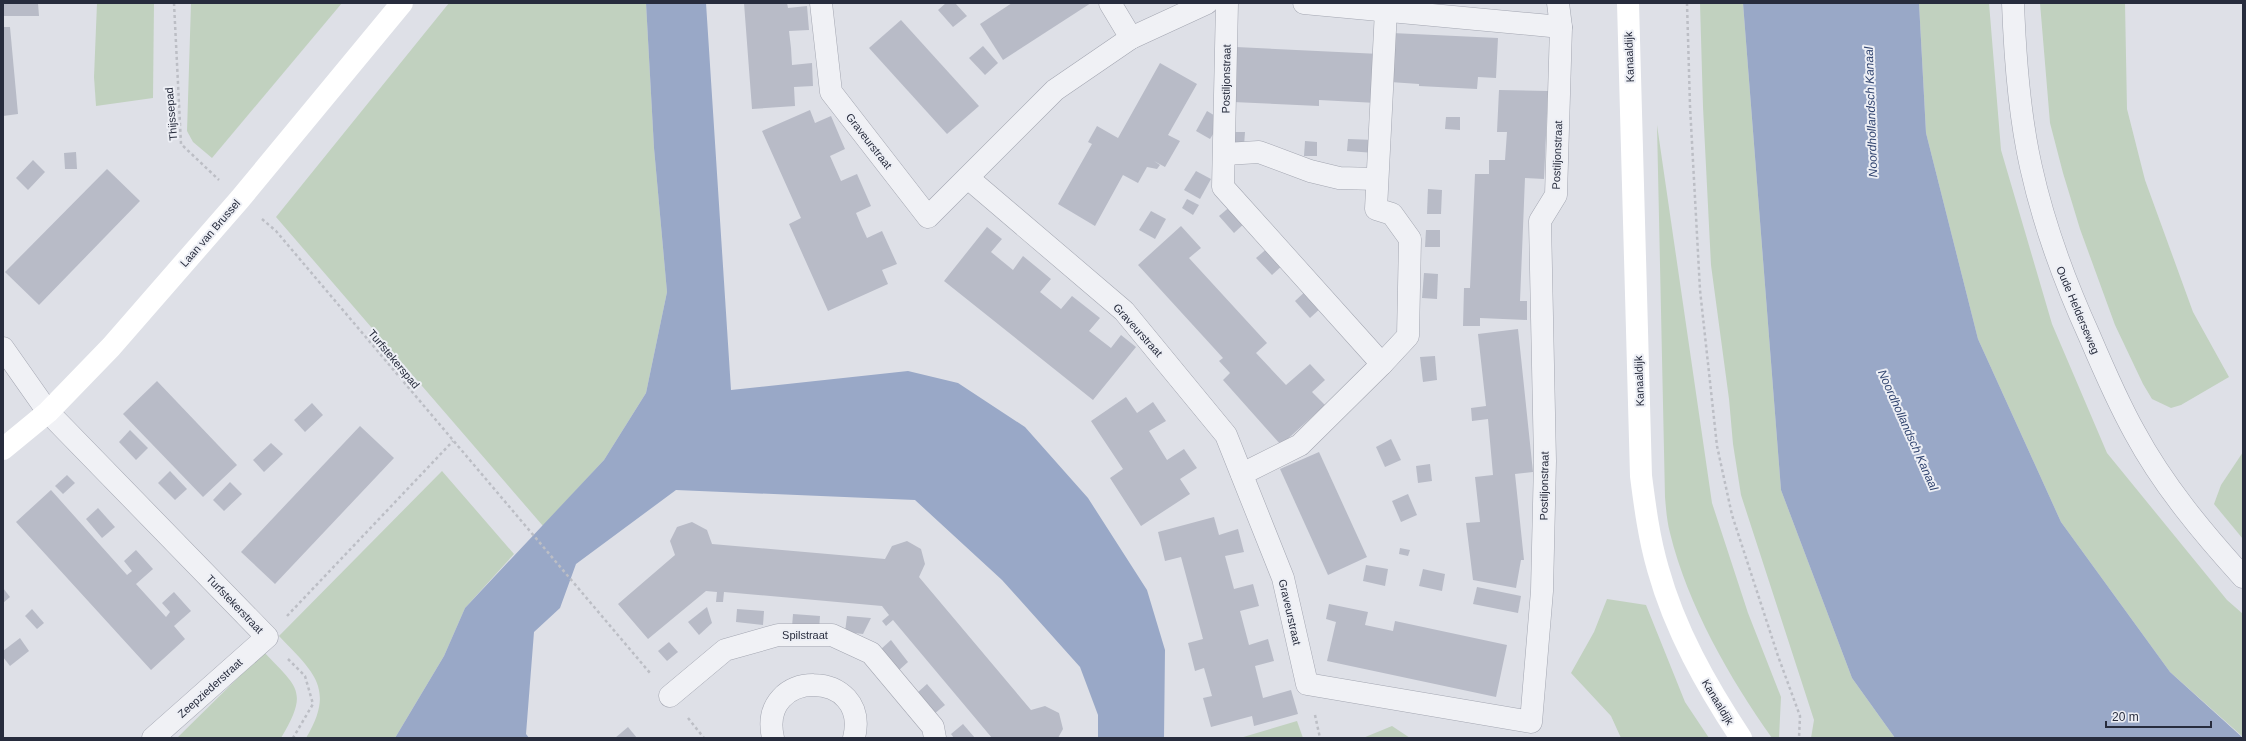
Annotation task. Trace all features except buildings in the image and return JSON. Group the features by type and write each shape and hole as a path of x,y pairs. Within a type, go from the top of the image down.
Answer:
{"street":[{"name":"Laan van Brussel","path":"3,449 48,412 112,347 240,199 402,3"},
{"name":"Graveurstraat","path":"821,3 831,92 928,217 1055,90 1131,38 1207,3"},
{"path":"1110,3 1131,38"},
{"name":"Postiljonstraat","path":"1228,3 1223,187 1382,364"},
{"path":"1304,3 1386,10 1437,9 1561,27"},
{"name":"Postiljonstraat","path":"1307,684 1531,722 1542,591 1545,461 1540,221 1556,195 1561,27 1558,3"},
{"name":"Kanaaldijk","path":"1628,3 1641,476 1647,520 1657,569 1678,624 1705,681 1741,738"},
{"name":"Oude Helderseweg","path":"2013,3 2021,105 2031,166 2052,245 2068,288 2111,386 2135,434 2174,494 2220,552 2243,577"},
{"path":"1242,474 1300,445 1382,364 1408,336 1410,239 1392,214 1376,209 1386,10"},
{"path":"1225,154 1259,152 1310,171 1332,176 1377,179"},
{"name":"Graveurstraat","path":"968,178 1124,311 1226,435 1283,578 1307,684"},
{"name":"Turfstekerstraat","path":"3,348 48,412 267,637"},
{"name":"Spilstraat","path":"670,696 725,650 778,635 832,635 871,653 933,728 935,738"},
{"name":"Zeepziederstraat","path":"153,738 267,637"},
{"path":"773,738 771,729 772,715 778,702 788,692 800,686 814,684 828,686 840,693 849,703 855,716 856,730 854,738"}],"path":[{"name":"Thijssepad","path":"174,3 180,144 240,199"},
{"path":"1687,3 1690,106 1700,290 1717,446 1734,521 1778,656 1800,716 1799,738"},
{"name":"Turfstekerspad","path":"240,199 276,231 670,696"},
{"name":"Turfstekerstraat","path":"267,637 453,441"},
{"path":"267,637 305,676 313,704 293,738"},
{"path":"670,696 704,738"}],"green space":[{"path":"97,3 154,3 153,98 96,106 94,77"},
{"path":"191,3 342,3 212,158 193,142 187,131"},
{"path":"449,3 646,3 654,148 667,292 646,393 604,460 543,526 276,217"},
{"path":"1700,3 1743,3 1781,490 1852,678 1895,738 1811,738 1814,720 1741,495 1733,444 1729,399 1711,265 1703,107"},
{"path":"1919,3 1989,3 2001,150 2052,324 2107,453 2227,600 2243,614 2243,737 2170,672 2061,522 1978,339 1926,133"},
{"path":"2040,3 2125,3 2127,109 2145,180 2193,312 2229,377 2181,405 2171,408 2152,399 2143,384 2115,325 2080,229 2050,123"},
{"path":"1657,125 1712,503 1748,613 1781,697 1779,738 1772,738 1756,715 1712,640 1687,587 1668,524 1665,497"},
{"path":"2243,452 2243,539 2214,504 2221,485"},
{"path":"442,471 514,554 465,608 444,656 395,738 306,738 315,721 319,706 320,693 310,671 302,660 279,636"},
{"path":"1607,599 1646,605 1685,702 1709,738 1621,738 1611,716 1571,673 1594,632"},
{"path":"264,652 285,674 296,691 297,700 295,710 281,738 177,738"},
{"path":"1297,721 1303,738 1240,738"},
{"path":"1392,726 1410,738 1363,738"}],"water":[{"path":"646,3 706,3 731,390 908,371 958,383 1025,427 1088,498 1147,590 1165,650 1164,738 1098,738 1098,715 1080,667 1002,580 915,500 676,490 576,564 560,608 534,632 526,734 529,738 395,738 444,656 465,608 604,460 646,393 667,292 654,148"},
{"name":"Noordhollandsch Kanaal","path":"1743,3 1919,3 1926,133 1978,339 2061,522 2170,672 2243,738 1895,738 1852,678 1781,490"}]}
